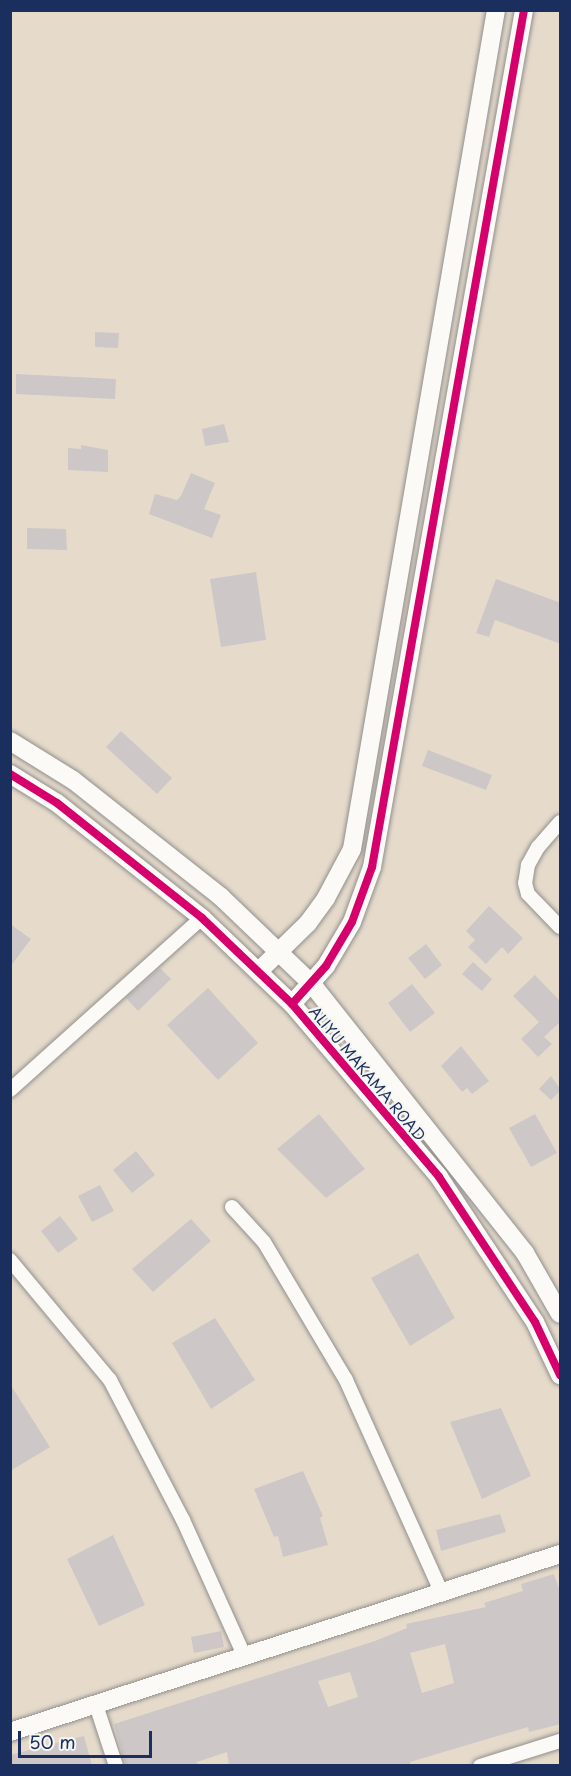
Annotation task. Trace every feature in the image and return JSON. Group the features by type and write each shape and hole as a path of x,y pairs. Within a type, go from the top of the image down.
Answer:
{"street":[{"path":"259,971 279,952 326,898 352,849 496,10"},
{"path":"292,1004 326,966 352,922 372,867 524,10"},
{"name":"ALIYU MAKAMA ROAD","path":"10,741 74,780 221,897 311,983 525,1253 561,1314"},
{"name":"ALIYU MAKAMA ROAD","path":"10,774 57,803 202,918 292,1004 439,1177 535,1322 561,1375"},
{"path":"561,822 538,847 528,865 525,883 528,894 561,927"},
{"path":"10,1090 202,918"},
{"path":"232,1207 264,1242 346,1380 442,1594"},
{"path":"10,1260 110,1380 183,1520 245,1657"},
{"path":"10,1732 561,1554"},
{"path":"96,1705 116,1766"},
{"path":"480,1766 561,1741"}],"building":[{"path":"95,332 119,333 118,348 95,347"},
{"path":"16,374 116,379 115,399 16,394"},
{"path":"224,424 229,442 205,446 202,429"},
{"path":"81,445 108,450 108,472 68,470 68,448 81,449"},
{"path":"191,473 215,483 204,509 221,515 212,538 149,514 155,494 177,500"},
{"path":"27,528 66,529 67,550 27,549"},
{"path":"256,572 266,640 221,647 210,579"},
{"path":"496,579 561,603 561,644 495,620 489,637 476,633"},
{"path":"121,731 172,778 157,794 106,747"},
{"path":"428,750 492,775 486,790 422,766"},
{"path":"489,906 523,938 508,954 502,947 486,964 468,947 475,940 466,931"},
{"path":"10,924 31,939 10,967"},
{"path":"426,944 442,965 425,979 408,958"},
{"path":"473,962 492,979 482,991 462,974"},
{"path":"160,968 171,979 138,1011 126,998"},
{"path":"535,975 561,1002 561,1021 544,1037 552,1044 538,1057 521,1039 539,1022 513,996"},
{"path":"412,984 435,1013 410,1032 388,1003"},
{"path":"208,988 258,1043 218,1080 167,1025"},
{"path":"461,1046 489,1081 472,1094 467,1088 462,1092 441,1066"},
{"path":"551,1076 561,1090 551,1100 539,1089"},
{"path":"319,1114 365,1169 326,1198 277,1149"},
{"path":"535,1114 557,1153 531,1167 509,1128"},
{"path":"136,1151 155,1175 132,1193 113,1170"},
{"path":"100,1185 114,1211 92,1222 78,1196"},
{"path":"60,1216 78,1239 58,1253 41,1231"},
{"path":"191,1219 211,1241 153,1292 132,1269"},
{"path":"418,1253 455,1318 410,1346 371,1278"},
{"path":"215,1318 255,1380 211,1409 172,1343"},
{"path":"10,1384 50,1447 10,1471"},
{"path":"501,1408 531,1476 482,1499 450,1422"},
{"path":"303,1471 323,1516 320,1518 328,1545 283,1557 278,1536 274,1537 254,1489"},
{"path":"500,1514 506,1532 441,1551 436,1530"},
{"path":"113,1535 145,1605 99,1626 67,1559"},
{"path":"554,1574 561,1595 561,1724 529,1732 528,1727 410,1762 411,1766 229,1766 227,1752 197,1762 198,1766 126,1766 114,1724 375,1641 407,1628 406,1624 486,1607 484,1603 523,1591 521,1584","holes":["445,1644 454,1683 422,1693 410,1653","350,1672 358,1697 328,1707 318,1681"]},
{"path":"221,1631 224,1647 194,1653 191,1637"},
{"path":"84,1736 92,1766 10,1766 10,1755"}],"cycle path":[{"path":"292,1004 326,966 352,922 372,867 524,10"},
{"path":"10,774 57,803 202,918 292,1004 439,1177 535,1322 560,1375"}]}
